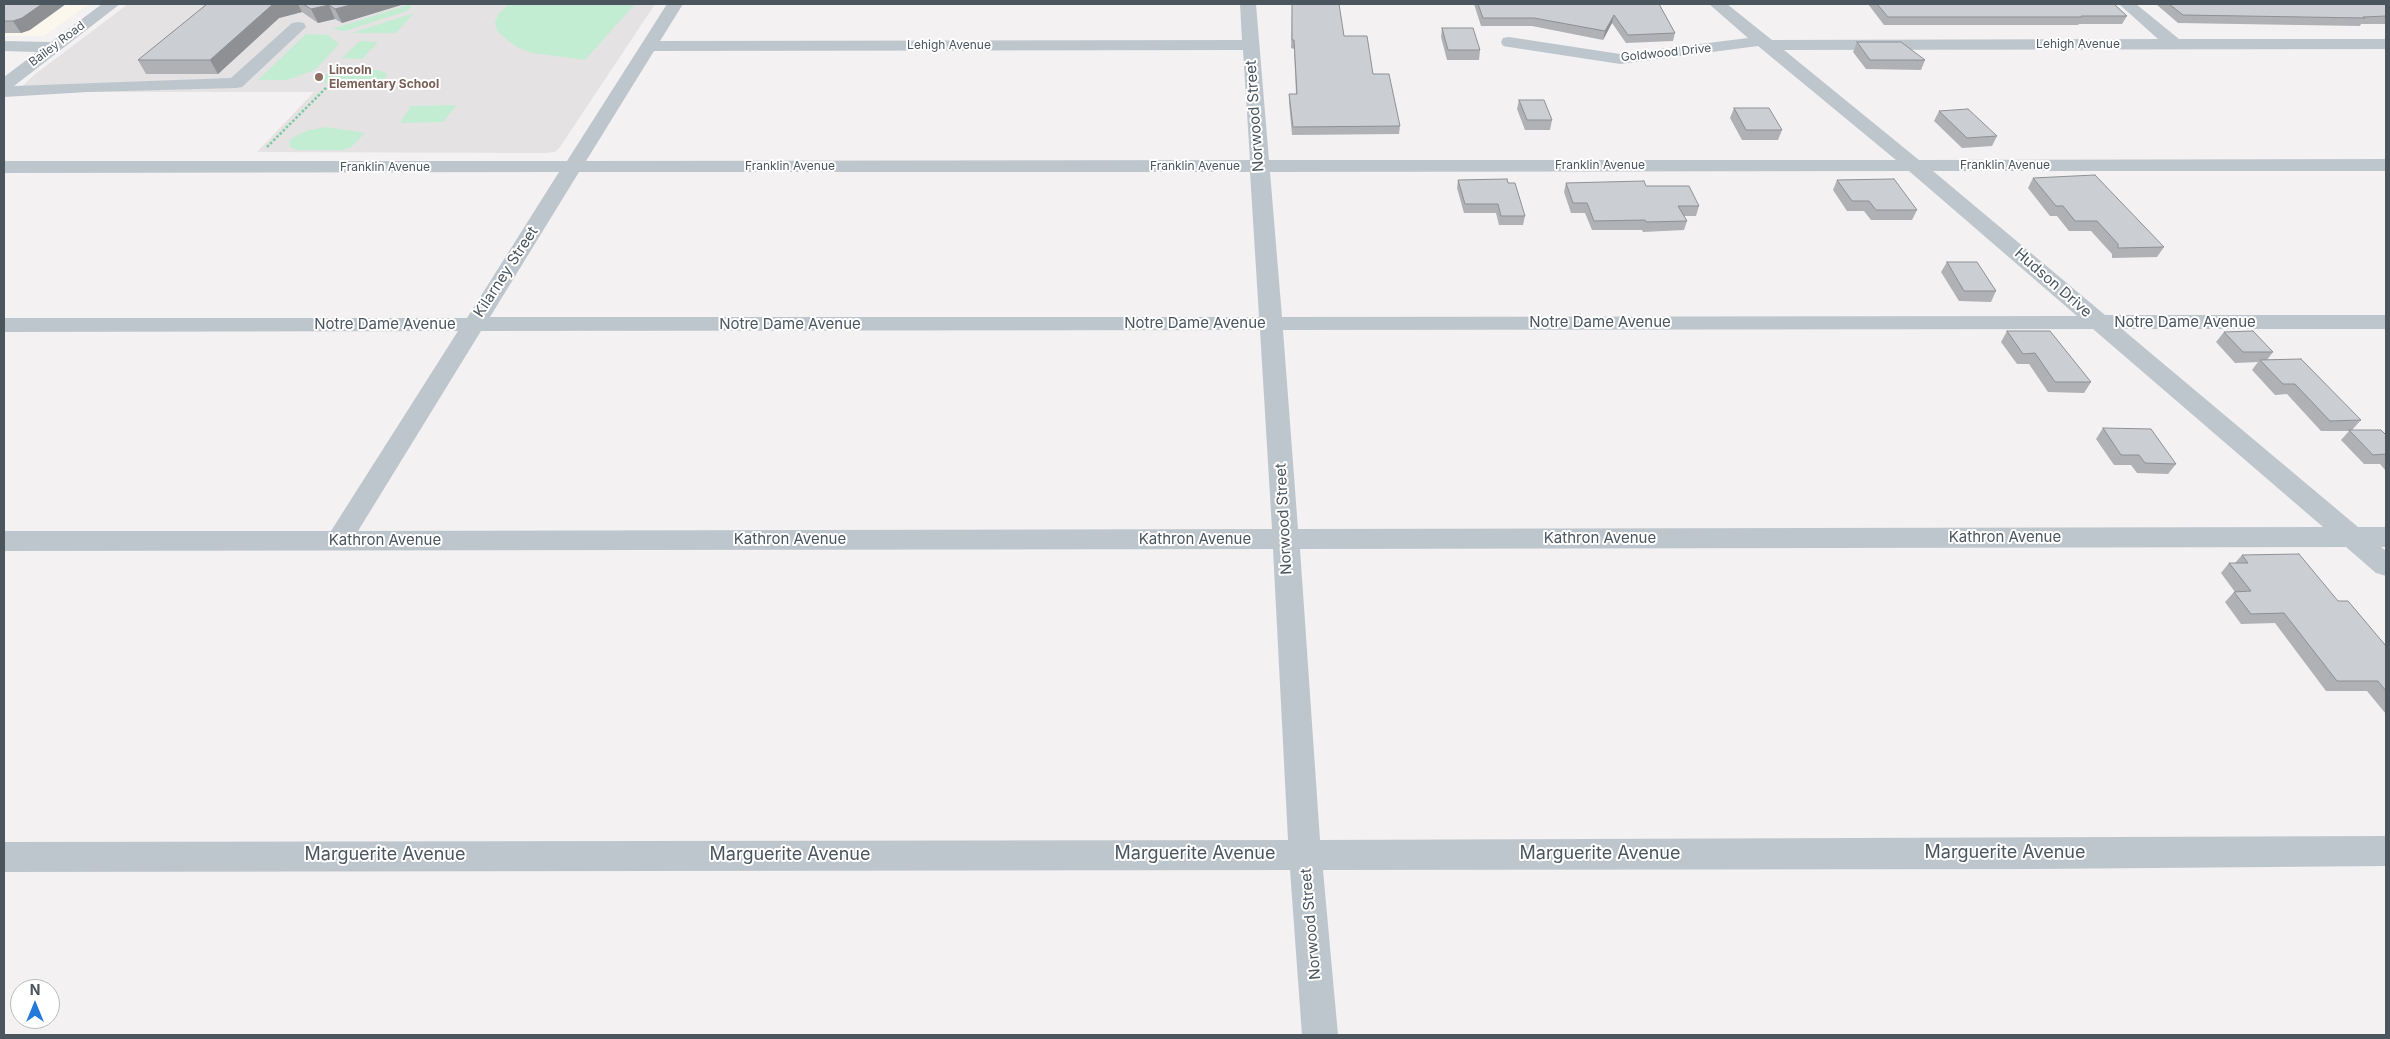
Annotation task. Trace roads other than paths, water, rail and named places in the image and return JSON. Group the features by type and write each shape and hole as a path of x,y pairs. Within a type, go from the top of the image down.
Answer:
{"street":[{"name":"Bailey Road","path":"4,86 112,4"},
{"name":"Kilarney Street","path":"338,540 570,167 675,4"},
{"name":"Norwood Street","path":"1248,4 1271,323 1305,854 1320,1035"},
{"name":"Hudson Drive","path":"1717,4 1767,43 1912,164 2386,566"},
{"path":"2127,4 2174,44"},
{"path":"4,92 88,87 236,83 298,27"},
{"name":"Goldwood Drive","path":"1509,42 1539,45 1620,59 1767,43"},
{"name":"Lehigh Avenue","path":"1767,43 2386,44"},
{"name":"Lehigh Avenue","path":"648,46 1250,45"},
{"path":"4,46 54,47"},
{"name":"Franklin Avenue","path":"4,167 2386,165"},
{"name":"Notre Dame Avenue","path":"4,325 2386,322"},
{"name":"Kathron Avenue","path":"4,541 2386,537"},
{"name":"Marguerite Avenue","path":"4,857 2036,854 2386,851"}],"place":[{"name":"Lincoln Elementary School","path":"319,77"}]}
